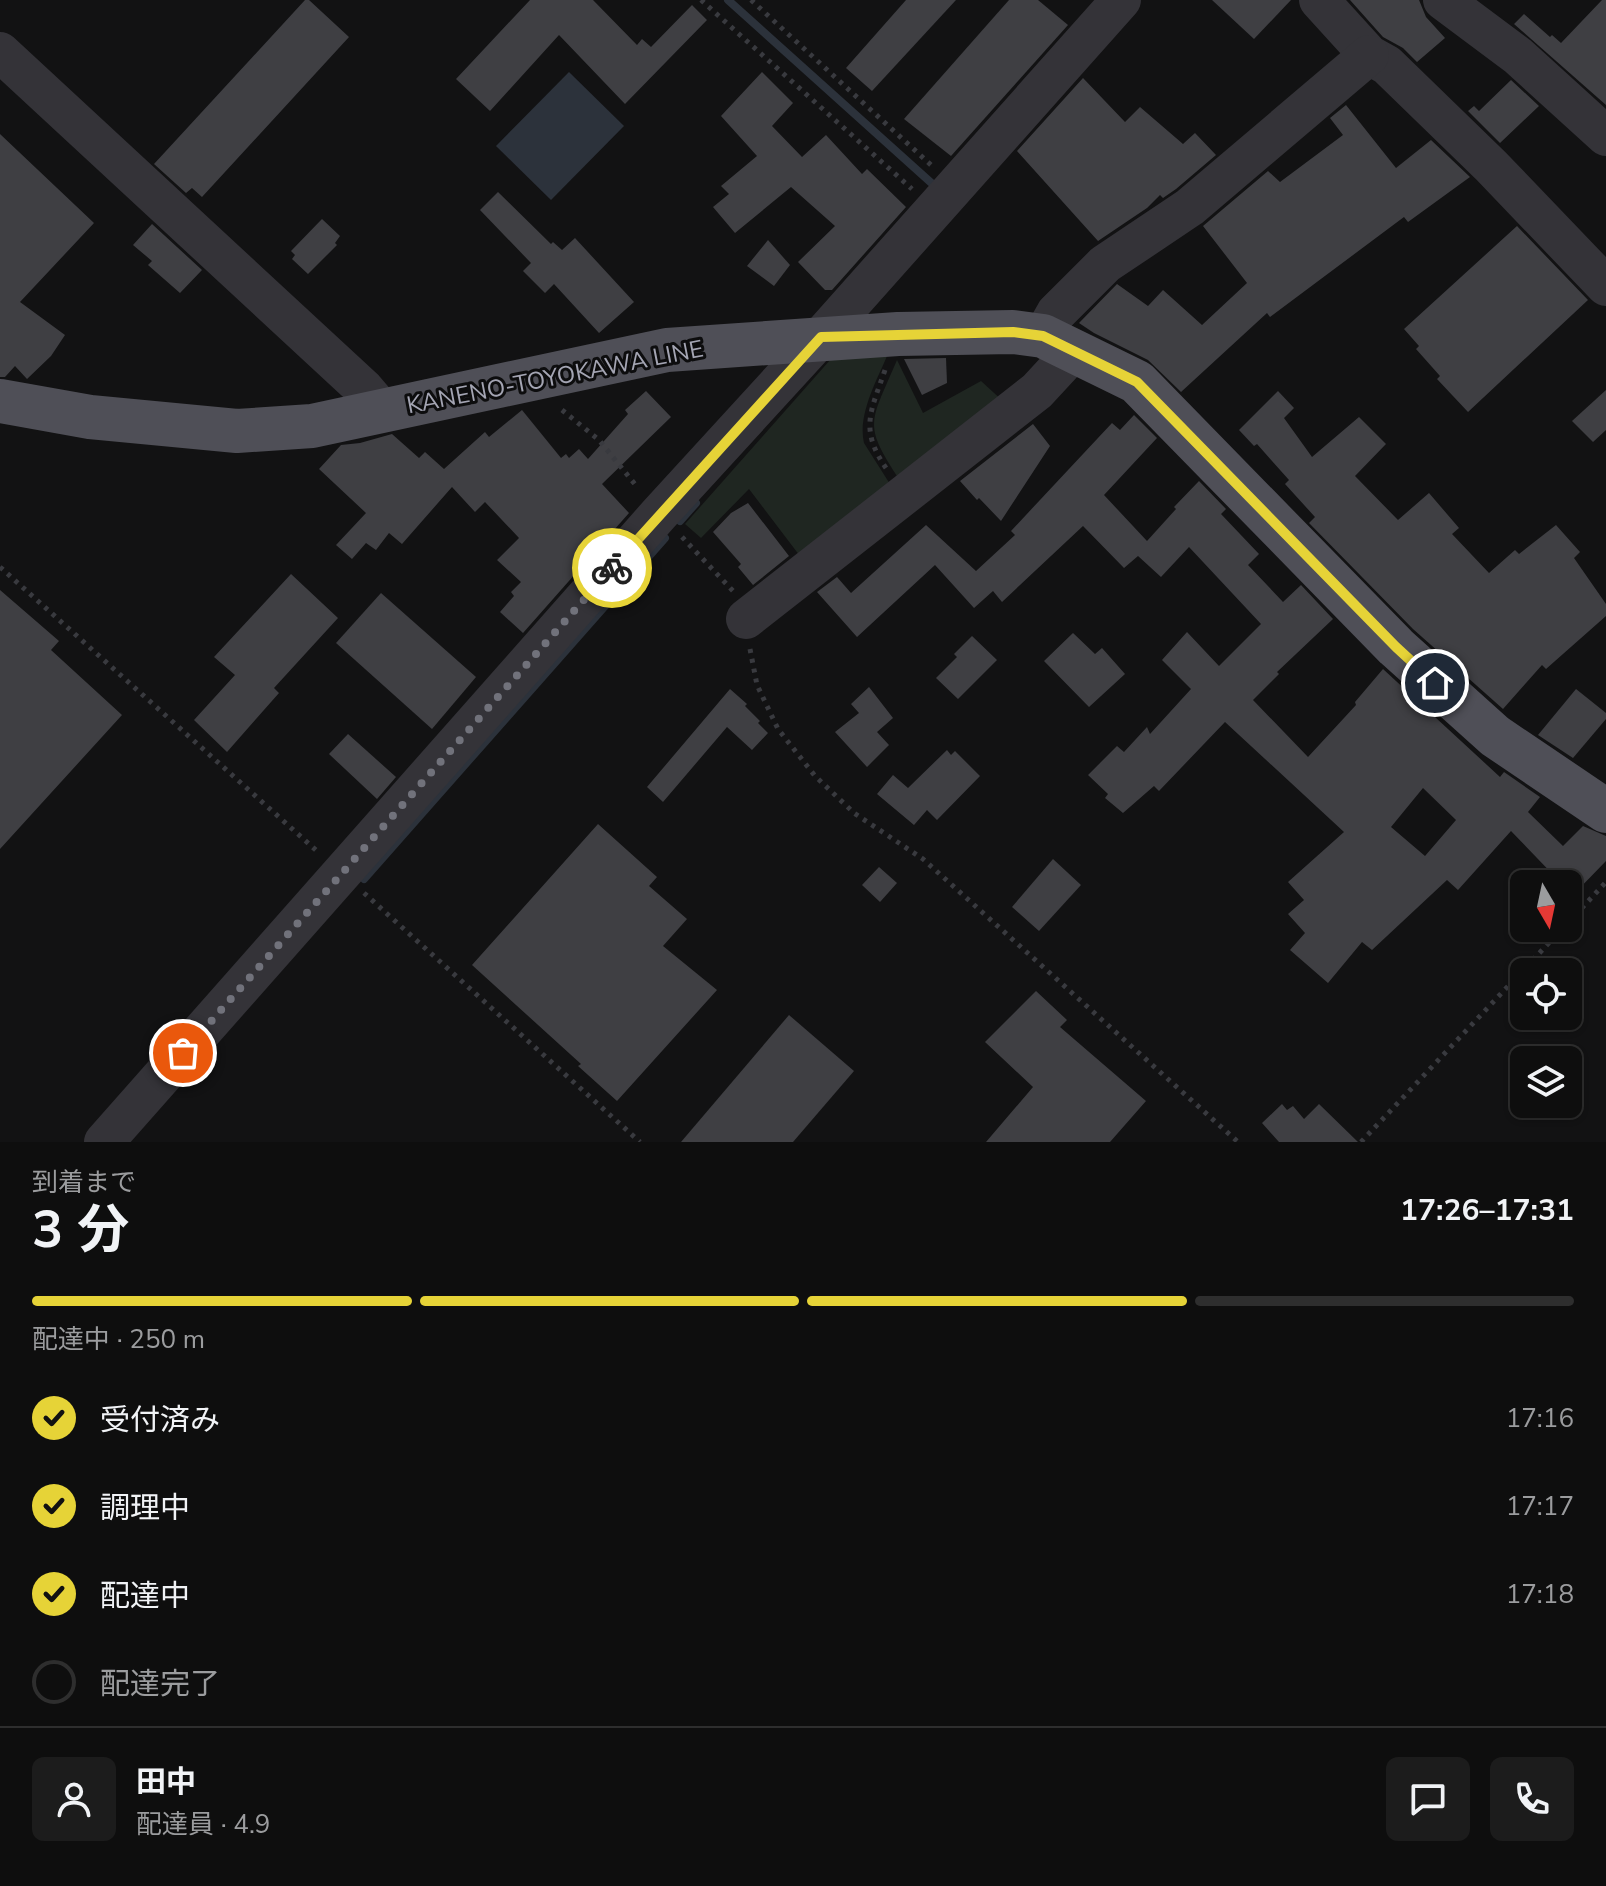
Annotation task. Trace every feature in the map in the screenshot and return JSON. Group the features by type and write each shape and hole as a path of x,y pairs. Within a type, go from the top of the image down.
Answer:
{"main road":[{"name":"KANENO-TOYOKAWA LINE","path":"0,401 90,417 237,431 312,426 667,350 821,337 1013,332 1058,344 1137,382 1396,647 1495,736 1606,811"}],"street":[{"path":"104,1142 659,514 1121,0"},
{"path":"1319,0 1369,55 1387,65 1606,286"},
{"path":"1443,0 1518,56 1606,136"},
{"path":"0,52 364,389 382,410"},
{"path":"746,619 1037,391 1058,344 1056,313 1105,264 1190,207 1369,55"}],"path":[{"path":"701,0 945,199"},
{"path":"751,0 945,199"},
{"path":"898,334 869,416 869,435 873,450 904,496"},
{"path":"746,619 757,685 778,729 815,776 854,813 923,859 1238,1142"},
{"path":"1582,908 1606,882"},
{"path":"1361,1142 1550,942"}],"shaded area":[{"path":"569,72 624,126 551,200 496,146"},
{"path":"890,349 866,407 863,431 864,443 895,492 806,564 749,489 701,538 685,524 838,351"},
{"path":"897,360 923,413 981,381 1005,403 903,485 881,449 874,424 880,399"}],"building":[{"path":"305,0 309,0 349,37 202,197 192,188 186,193 154,164"},
{"path":"530,0 593,0 637,45 642,39 651,47 692,5 707,20 625,104 559,35 490,111 456,79"},
{"path":"906,0 956,0 872,91 846,68"},
{"path":"1009,0 1038,0 1068,25 951,156 904,119"},
{"path":"1212,0 1291,0 1254,39"},
{"path":"1350,0 1419,0 1426,17 1445,38 1417,62 1403,48 1383,37"},
{"path":"1602,0 1606,0 1606,105 1514,24 1524,14 1561,43"},
{"path":"762,72 793,103 772,126 802,157 826,135 862,174 867,169 906,207 832,290 825,290 798,262 835,226 791,187 735,233 713,207 729,194 721,186 757,156 721,116"},
{"path":"1083,78 1125,122 1140,107 1183,144 1195,133 1216,155 1176,189 1163,198 1160,195 1147,208 1098,241 1017,151"},
{"path":"1511,80 1539,106 1500,143 1468,111 1474,106 1479,111"},
{"path":"1346,105 1396,168 1431,140 1470,177 1408,222 1404,217 1270,317 1267,313 1181,392 1148,360 1079,323 1117,284 1148,306 1163,290 1202,325 1247,283 1203,226 1268,171 1280,182 1343,135 1330,118"},
{"path":"0,134 94,223 20,302 65,335 51,356 27,379 15,366 5,377 0,377"},
{"path":"498,192 551,244 553,242 562,250 575,238 634,302 599,333 554,284 545,293 523,271 531,263 480,210"},
{"path":"322,219 340,236 335,243 337,245 308,274 292,259 295,255 291,251"},
{"path":"152,224 202,270 180,293 148,265 152,261 133,245"},
{"path":"1517,226 1588,300 1468,412 1437,379 1440,376 1416,349 1419,346 1404,329"},
{"path":"768,240 790,265 774,286 747,266"},
{"path":"946,358 947,383 922,395 904,359"},
{"path":"1606,390 1606,430 1593,442 1572,421"},
{"path":"646,391 671,417 602,484 629,513 523,633 500,612 514,596 511,592 521,582 497,560 519,538 485,502 475,512 452,487 402,544 389,533 376,550 366,543 352,559 336,545 366,513 319,469 341,445 392,434 419,458 425,452 444,469 485,432 489,437 522,410 561,458 566,454 569,458 579,449 588,459 628,414 625,410"},
{"path":"1278,391 1294,408 1284,418 1312,457 1359,417 1386,444 1355,476 1398,520 1429,493 1459,528 1452,534 1489,573 1515,550 1519,554 1556,525 1580,552 1574,558 1606,604 1606,616 1546,669 1542,665 1503,709 1413,629 1309,523 1315,517 1285,484 1289,480 1257,444 1254,446 1239,430"},
{"path":"1134,415 1157,438 1104,495 1147,541 1199,481 1226,509 1221,514 1259,554 1248,565 1283,602 1301,585 1333,619 1277,672 1279,674 1253,700 1308,757 1356,705 1355,702 1383,669 1500,777 1504,772 1540,797 1528,812 1563,846 1583,826 1606,836 1606,861 1582,886 1582,870 1549,870 1511,831 1458,890 1447,880 1372,950 1362,942 1328,983 1290,950 1305,933 1288,914 1304,900 1288,882 1344,832 1225,722 1159,791 1154,786 1123,813 1105,798 1108,794 1088,775 1117,746 1124,752 1147,727 1150,734 1191,689 1162,660 1187,632 1219,666 1261,624 1189,547 1161,577 1138,556 1124,568 1083,526 1002,602 993,591 974,608 935,565 857,637 817,592 837,577 851,593 926,525 976,571 1015,535 1011,531 1112,423 1120,430","holes":["1423,788 1456,820 1425,856 1391,827"]},
{"path":"1033,424 1050,446 1001,521 960,481"},
{"path":"748,503 789,556 753,585 738,567 741,564 713,532 731,513"},
{"path":"291,574 338,618 274,688 279,693 227,752 194,720 235,675 214,657"},
{"path":"0,590 59,641 51,650 122,715 0,849"},
{"path":"381,593 476,677 432,729 336,643"},
{"path":"1073,633 1095,654 1102,648 1125,674 1089,707 1044,661"},
{"path":"972,636 997,660 958,699 936,678"},
{"path":"869,687 893,718 877,732 889,745 867,767 835,732 859,713 851,704"},
{"path":"730,689 747,704 745,706 768,733 752,750 727,727 663,802 647,787"},
{"path":"1576,689 1606,713 1606,719 1573,758 1538,735"},
{"path":"348,734 396,777 377,799 329,754"},
{"path":"947,750 951,755 955,751 980,776 937,820 927,810 914,825 877,794 893,775 908,788"},
{"path":"598,824 657,877 649,886 687,919 663,946 717,990 617,1101 472,965"},
{"path":"1053,859 1081,885 1039,931 1012,907"},
{"path":"879,867 897,883 880,902 862,885"},
{"path":"1036,991 1067,1020 1060,1027 1146,1101 1110,1142 986,1142 1033,1087 985,1042"},
{"path":"789,1015 854,1071 793,1142 681,1142"},
{"path":"1282,1104 1287,1110 1293,1106 1304,1119 1319,1104 1358,1142 1279,1142 1262,1123"}],"waterway":[{"path":"728,0 937,188"},
{"path":"680,521 696,503"},
{"path":"364,879 665,538"}],"way so far":[{"path":"183,1053 612,568"}],"route":[{"path":"612,568 821,337 1013,332 1043,336 1137,382 1435,683"}]}
